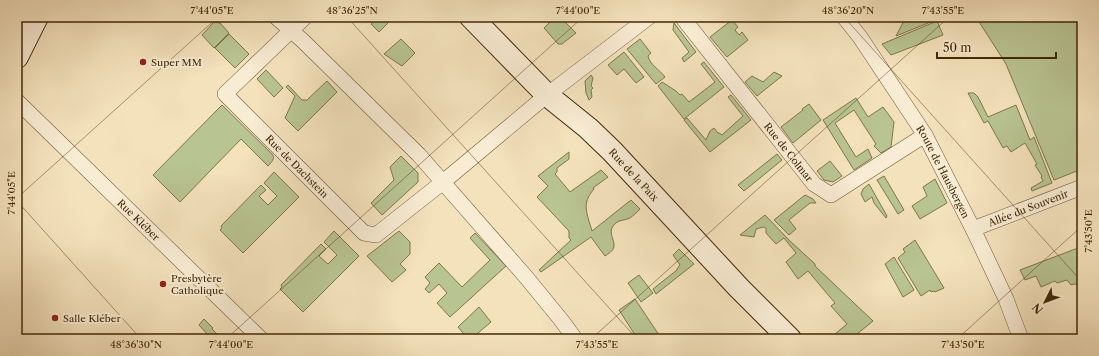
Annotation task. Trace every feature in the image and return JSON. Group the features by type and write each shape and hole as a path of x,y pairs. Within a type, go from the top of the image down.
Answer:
{"street":[{"path":"17,58 37,17"},
{"path":"276,17 419,155 526,277 575,339"},
{"path":"291,31 305,17"},
{"name":"Rue de la Paix","path":"471,17 547,95 588,128 612,151 739,288 790,339"},
{"name":"Rue de Dachstein","path":"291,31 225,94 364,233 376,235 443,182 547,95 649,17"},
{"name":"Rue de Colmar","path":"682,17 814,184 831,195 925,135"},
{"name":"Route de Hausbergen","path":"844,17 860,37 925,135 973,229 1006,299 1021,339"},
{"name":"Rue Kléber","path":"17,101 261,339"},
{"name":"Allée du Souvenir","path":"973,229 1082,187"}],"green space":[{"path":"378,17 394,17 379,32 371,24"},
{"path":"555,17 560,17 576,33 562,44 558,44 544,28"},
{"path":"906,17 943,17 896,36"},
{"path":"976,17 1082,17 1082,169 1054,180 1006,64"},
{"path":"732,20 738,27 735,30 739,35 742,32 748,40 727,57 710,37"},
{"path":"937,21 943,35 891,55 882,44"},
{"path":"214,22 220,23 229,33 214,48 202,35"},
{"path":"674,23 696,52 684,62 682,58 689,52 673,30"},
{"path":"229,34 249,54 235,68 215,48"},
{"path":"401,39 415,53 402,66 384,54"},
{"path":"640,39 651,53 648,56 649,59 665,77 656,84 627,49"},
{"path":"624,52 644,77 636,83 624,69 617,75 608,65"},
{"path":"704,62 724,87 684,119 658,86 662,82 680,95 682,94 689,102 715,82 701,64"},
{"path":"266,70 283,88 274,97 257,79"},
{"path":"774,72 782,76 757,96 745,82 752,76 763,82"},
{"path":"591,75 593,78 591,86 593,88 591,90 592,97 589,100 586,93 585,81"},
{"path":"327,81 337,92 298,131 285,118 295,96 286,87 288,85 302,100 307,100"},
{"path":"968,93 974,93 978,97 988,117 1016,105 1030,140 1034,137 1052,183 1032,191 1031,188 1043,181 1042,176 1035,165 1037,164 1025,143 1011,152 1007,146 1003,148 988,121 984,123"},
{"path":"731,95 751,120 710,152 684,120 687,118 706,140 710,131 714,128 722,135 743,116 728,97"},
{"path":"856,98 868,117 883,107 894,122 891,147 881,153 874,146 876,144 854,110 835,123 856,157 868,149 872,158 854,170 823,120"},
{"path":"809,104 821,120 793,143 781,127"},
{"path":"222,105 272,154 272,162 268,166 241,139 180,202 153,175"},
{"path":"569,152 569,159 557,168 557,172 555,174 570,192 601,170 608,177 593,188 594,189 586,204 592,231 631,200 640,209 630,218 619,221 613,226 611,234 614,247 612,251 605,256 591,237 541,272 539,270 571,240 569,238 569,231 537,197 548,186 538,176"},
{"path":"777,154 782,160 744,191 738,185"},
{"path":"401,156 418,173 418,182 382,215 371,203 394,180 390,167"},
{"path":"830,161 842,176 833,182 824,180 817,171"},
{"path":"274,172 299,197 243,253 220,230 222,228 221,226 261,185 266,190 259,196 268,205 277,196 264,183"},
{"path":"884,176 904,210 898,214 877,180"},
{"path":"935,179 947,203 920,219 912,206 927,196 923,187"},
{"path":"869,184 887,216 886,218 874,203 872,197 865,202 861,194 863,189"},
{"path":"805,195 813,199 816,203 810,203 789,220 796,229 789,235 774,220"},
{"path":"765,215 815,264 815,266 873,321 851,339 829,339 847,324 831,306 835,303 808,271 798,279 786,262 796,253 784,238 776,244 766,233 766,228 764,227 756,229 754,237 740,235"},
{"path":"334,231 359,256 303,312 280,289 282,287 281,285 321,244 326,249 319,256 328,264 337,255 324,242"},
{"path":"399,231 410,242 410,254 400,264 406,270 392,282 367,256"},
{"path":"475,233 506,266 450,317 437,303 447,293 439,284 429,293 425,289 430,283 425,277 439,263 462,287 490,260 470,238"},
{"path":"915,240 944,288 935,292 931,292 930,290 921,296 898,258 905,252 903,249"},
{"path":"1082,243 1082,285 1071,285 1067,280 1057,283 1055,281 1041,287 1036,276 1025,280 1020,270 1078,248 1077,245"},
{"path":"679,249 694,264 656,294 653,289 677,270 680,265 673,255"},
{"path":"894,257 914,290 903,297 885,264"},
{"path":"639,275 653,293 641,302 628,283"},
{"path":"635,299 661,339 636,339 637,338 619,310"},
{"path":"479,307 491,322 471,339 468,339 458,327"},
{"path":"204,319 222,339 204,339 208,335 199,325"}],"place":[{"name":"Super MM","path":"143,62"},
{"name":"Presbytère Catholique","path":"163,284"},
{"name":"Salle Kléber","path":"55,318"}]}
